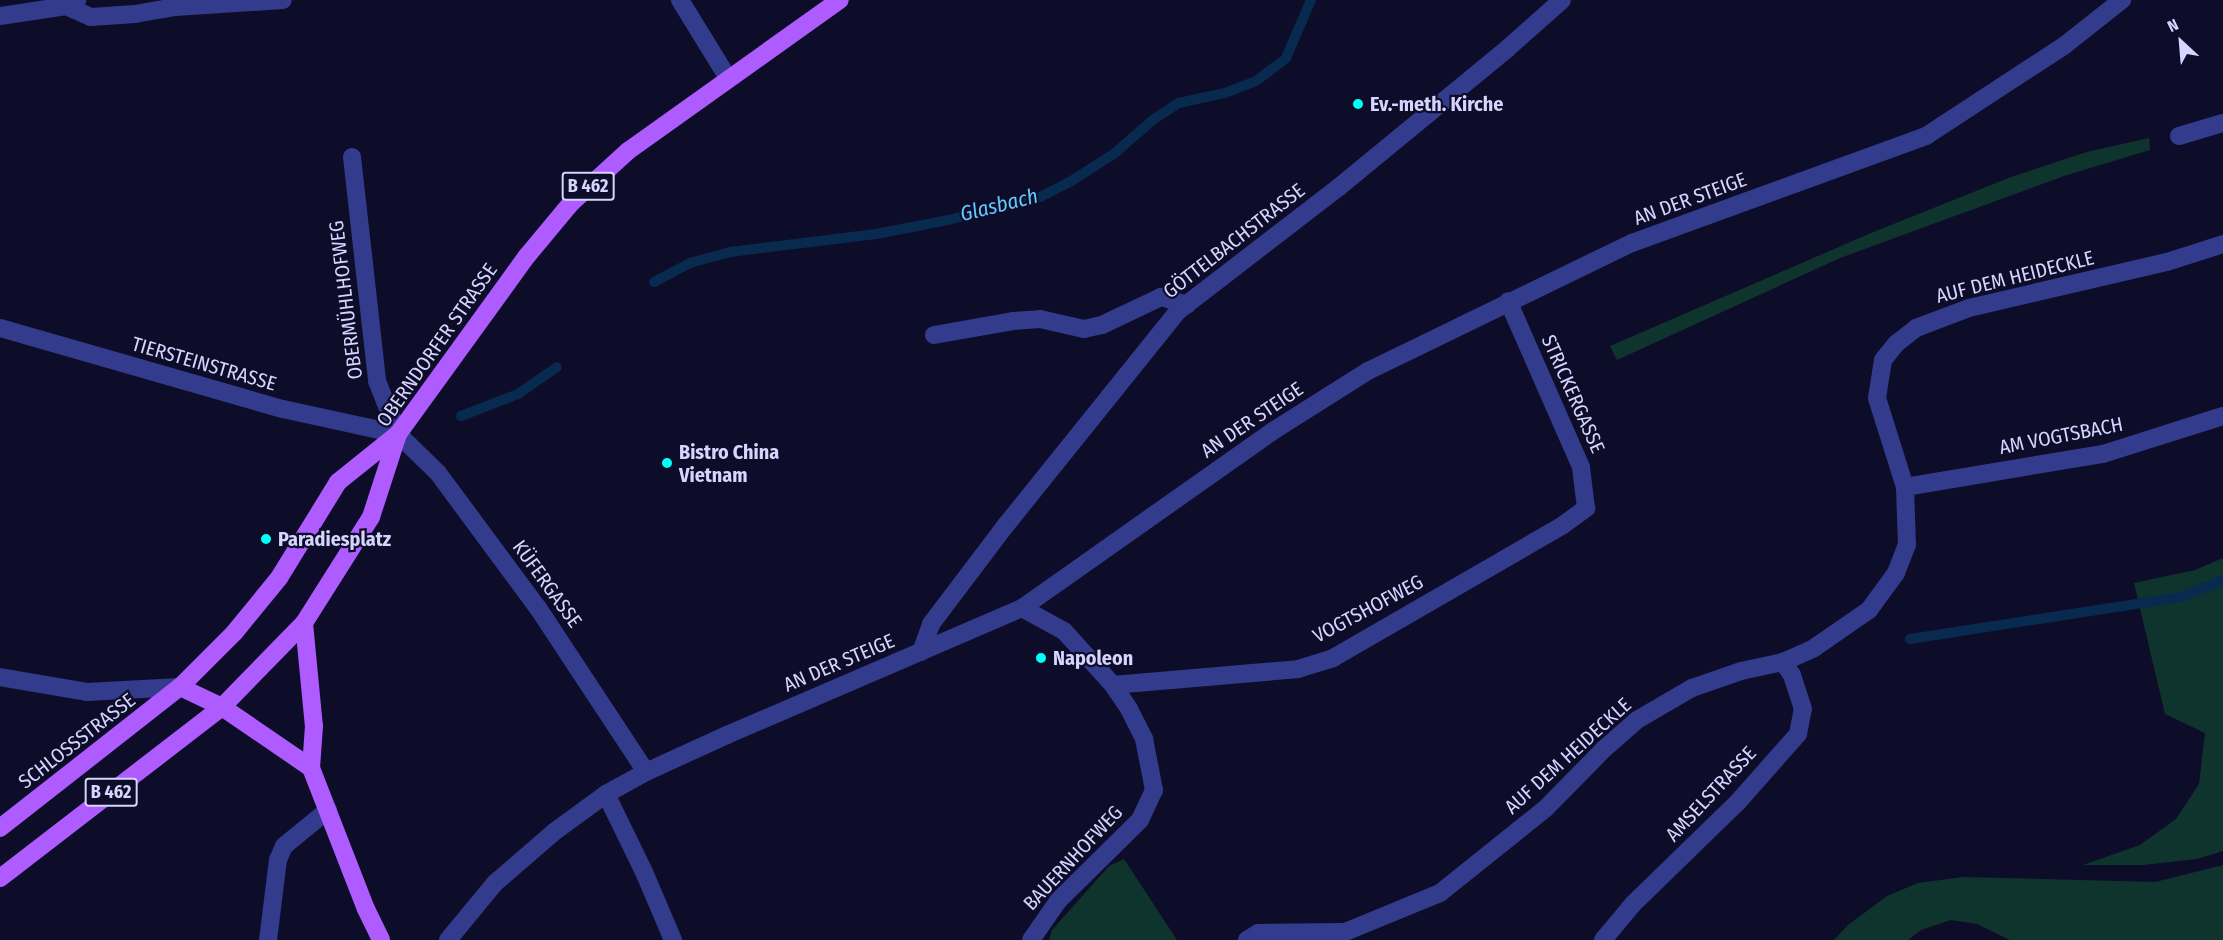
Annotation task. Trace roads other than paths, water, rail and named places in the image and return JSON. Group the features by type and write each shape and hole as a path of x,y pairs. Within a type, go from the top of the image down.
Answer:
{"main road":[{"name":"OBERNDORFER STRASSE","path":"304,623 371,517 398,434 520,265 571,203 628,151 840,0"},
{"name":"B 462","path":"180,687 234,633 279,578 338,482 398,434"},
{"name":"B 462","path":"0,878 222,707 304,623"},
{"path":"304,623 314,726 311,768 366,909 381,940"},
{"path":"180,687 222,707 311,768"},
{"name":"SCHLOSSSTRASSE","path":"0,828 180,687"}],"street":[{"path":"0,16 72,3 91,16 135,14 173,4 283,0"},
{"path":"680,0 728,78"},
{"name":"GÖTTELBACHSTRASSE","path":"921,652 931,624 951,597 1178,311 1339,187 1508,48 1562,0"},
{"name":"AN DER STEIGE","path":"448,940 495,883 554,832 606,794 646,772 1022,608 1273,431 1368,371 1632,243 1926,136 2065,45 2122,0"},
{"path":"2179,136 2223,123"},
{"name":"OBERMÜHLHOFWEG","path":"352,157 376,381 398,434"},
{"name":"AUF DEM HEIDECKLE","path":"1247,940 1258,933 1345,932 1440,893 1546,808 1604,749 1637,720 1692,688 1741,671 1783,662 1832,639 1869,610 1896,573 1907,545 1905,487 1877,398 1883,360 1897,343 1916,328 1969,308 2167,262 2223,244"},
{"path":"934,335 1013,321 1040,319 1084,328 1102,325 1161,297 1187,305"},
{"name":"STRICKERGASSE","path":"1508,302 1581,466 1586,508"},
{"name":"TIERSTEINSTRASSE","path":"0,328 283,409 398,434"},
{"name":"AM VOGTSBACH","path":"1905,487 2103,454 2223,416"},
{"name":"KÜFERGASSE","path":"398,434 438,473 538,608 646,772"},
{"name":"VOGTSHOFWEG","path":"1113,685 1298,669 1333,658 1563,525 1586,508"},
{"name":"BAUERNHOFWEG","path":"1022,608 1064,631 1113,685 1130,709 1144,739 1154,790 1140,820 1058,901 1030,940"},
{"name":"AMSELSTRASSE","path":"1603,940 1633,904 1737,802 1798,734 1803,708 1792,675 1783,662"},
{"path":"0,677 87,692 180,687"},
{"path":"606,794 644,872 673,940"},
{"path":"268,940 278,860 284,846 328,810"}],"waterway":[{"name":"Glasbach","path":"654,282 690,263 730,252 876,234 948,220 1040,197 1073,180 1115,153 1154,119 1179,103 1225,93 1256,81 1286,58 1311,0"},
{"name":"Glasbach","path":"461,416 518,394 557,367"},
{"path":"1910,639 2181,597 2223,580"}],"place":[{"name":"Ev.-meth. Kirche","path":"1358,104"},
{"name":"Bistro China Vietnam","path":"667,463"},
{"name":"Paradiesplatz","path":"266,539"},
{"name":"Napoleon","path":"1041,658"}]}
